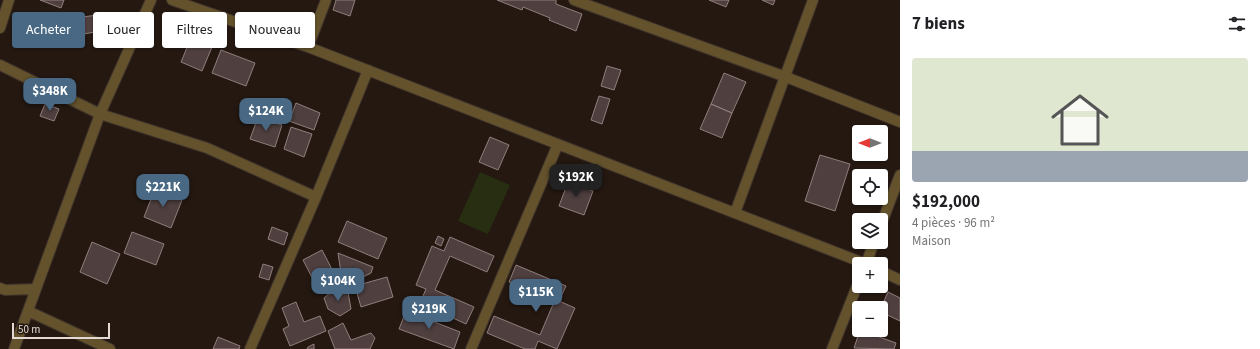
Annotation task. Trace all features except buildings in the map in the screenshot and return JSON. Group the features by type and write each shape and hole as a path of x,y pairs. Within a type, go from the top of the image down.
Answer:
{"street":[{"path":"0,28 9,0"},
{"path":"14,349 100,114 151,0"},
{"path":"172,0 235,22"},
{"path":"315,29 326,0"},
{"path":"574,0 786,77 900,122"},
{"path":"735,213 813,0"},
{"path":"311,48 852,259"},
{"path":"0,65 100,114 207,148 316,197"},
{"path":"250,349 316,197 368,70"},
{"path":"471,349 558,144"},
{"path":"886,213 900,175"},
{"path":"888,274 900,280"},
{"path":"0,288 5,290 36,289"},
{"path":"832,349 854,293"},
{"path":"28,311 110,349"}],"green space":[{"path":"480,172 510,185 488,234 458,221"}]}
